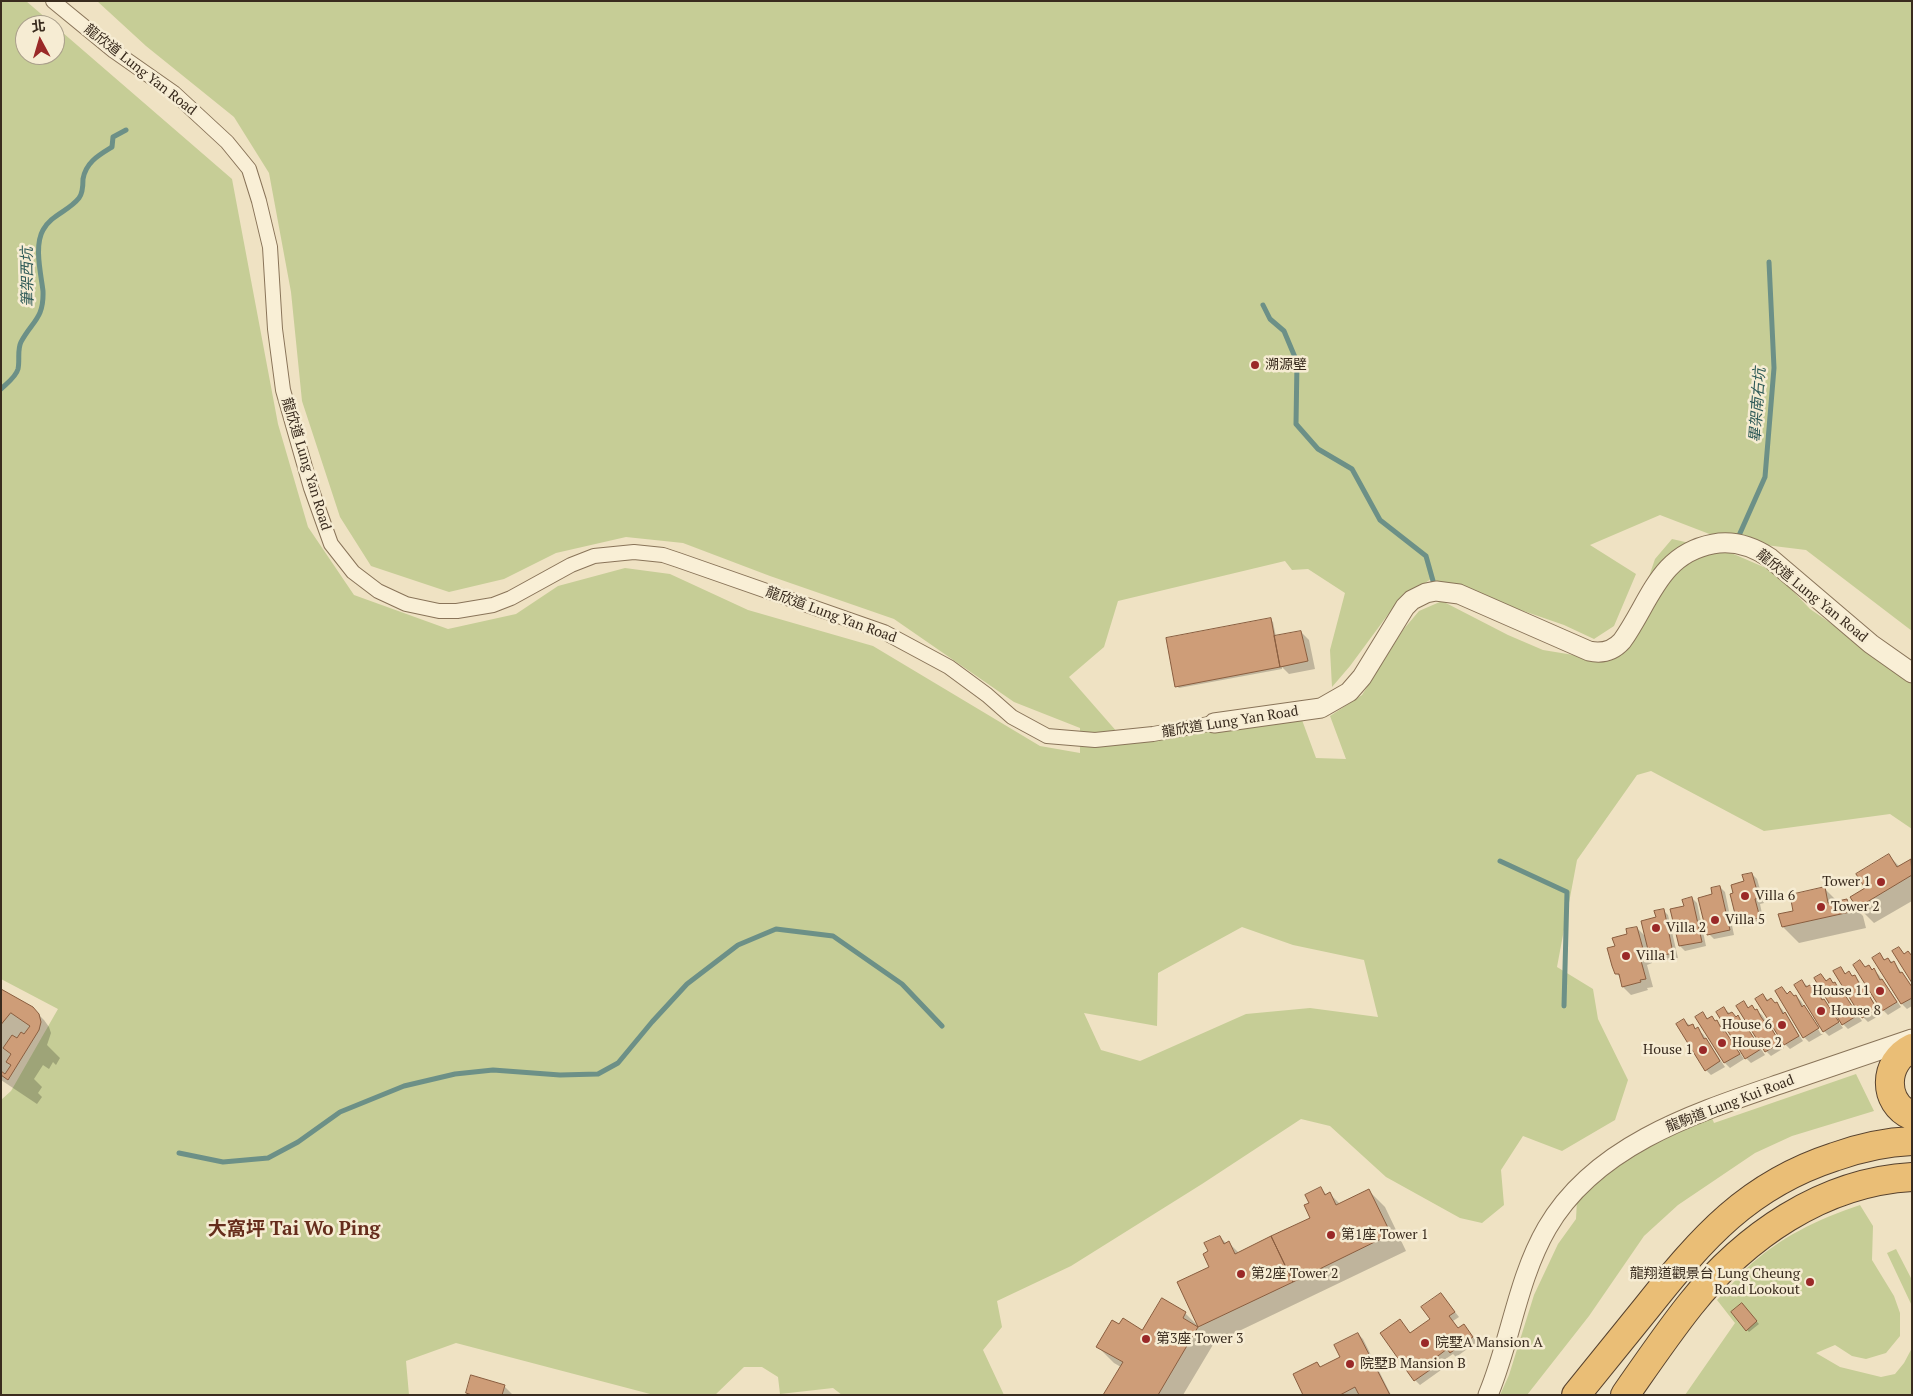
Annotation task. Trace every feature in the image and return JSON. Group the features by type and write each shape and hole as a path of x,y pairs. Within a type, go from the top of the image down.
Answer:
{"highway":[{"path":"1912,1048 1901,1055 1894,1064 1890,1075 1890,1087 1896,1105 1912,1116"},
{"path":"1576,1395 1687,1258 1714,1229 1747,1201 1780,1180 1823,1160 1869,1147 1912,1141"},
{"path":"1625,1395 1690,1304 1715,1276 1760,1235 1809,1205 1839,1192 1870,1183 1912,1177"}],"street":[{"name":"龍欣道 Lung Yan Road","path":"53,1 114,51 174,93 228,142 249,169 260,200 270,247 275,328 283,390 311,488 331,544 353,572 378,591 406,604 420,608 448,611 475,609 493,605 510,598 571,565 594,556 619,552 649,553 678,560 884,632 949,667 987,695 1012,717 1047,736 1095,740 1154,734 1214,723 1321,708 1349,692 1362,677 1405,607 1418,596 1436,590 1460,594 1589,651 1608,651 1622,641 1657,582 1672,563 1700,547 1721,542 1751,546 1770,558 1871,644 1912,673"},
{"name":"龍駒道 Lung Kui Road","path":"1488,1395 1526,1274 1547,1228 1557,1212 1573,1193 1600,1168 1647,1138 1695,1114 1912,1039"}],"green space":[{"path":"1,1 26,1 42,15 15,15 15,65 65,65 65,35 232,179 278,424 308,527 354,595 448,629 516,614 558,586 625,568 670,574 748,610 873,646 1040,746 1080,753 1080,728 1014,702 894,619 770,576 683,543 626,537 556,553 504,579 449,592 371,566 340,517 302,401 291,292 269,173 234,117 146,46 97,1 1912,1 1912,631 1806,550 1725,540 1660,515 1590,545 1636,574 1614,626 1594,639 1564,625 1431,579 1398,601 1332,687 1330,650 1345,593 1308,569 1292,570 1285,561 1118,601 1104,647 1069,677 1118,733 1302,720 1316,758 1346,759 1330,716 1362,695 1403,630 1419,611 1442,601 1508,635 1543,650 1604,660 1640,603 1655,559 1672,539 1729,552 1775,572 1810,609 1912,679 1912,829 1890,814 1764,831 1651,771 1637,775 1577,860 1557,967 1593,989 1598,1019 1628,1080 1615,1120 1562,1151 1523,1136 1501,1170 1504,1205 1482,1223 1460,1218 1386,1177 1330,1126 1301,1119 1071,1266 997,1301 1002,1327 983,1350 1004,1395 842,1395 833,1388 780,1394 778,1377 762,1367 744,1367 715,1395 654,1395 456,1343 406,1361 409,1395 1,1395 1,1100 11,1091 58,1009 1,979","holes":["1242,927 1293,945 1364,960 1378,1017 1310,1008 1246,1014 1140,1061 1101,1050 1084,1013 1157,1026 1158,973"]},
{"path":"1856,1074 1874,1111 1792,1136 1755,1153 1678,1205 1644,1236 1589,1316 1527,1395 1500,1395 1509,1375 1534,1295 1558,1244 1576,1219 1577,1200 1598,1180 1611,1169 1635,1154 1660,1140 1699,1123 1712,1118 1714,1123"},
{"name":"龍翔道觀景台 Lung Cheung Road Lookout","path":"1860,1205 1873,1226 1872,1260 1894,1296 1900,1313 1900,1336 1886,1353 1866,1359 1852,1356 1835,1345 1816,1353 1840,1367 1881,1377 1895,1374 1904,1363 1912,1348 1912,1395 1685,1395 1735,1323 1717,1300 1746,1269 1771,1248 1814,1223"},
{"path":"1896,1249 1912,1280 1912,1306 1887,1253"}],"building":[{"path":"1271,618 1280,667 1175,687 1166,638"},
{"path":"1301,631 1308,661 1280,667 1274,636"},
{"name":"Tower 1","path":"1889,854 1897,867 1911,859 1912,875 1857,908 1850,897 1865,888 1856,874"},
{"name":"Villa 6","path":"1752,873 1759,898 1755,899 1760,918 1737,922 1730,894 1733,893 1731,885 1744,881 1742,875"},
{"name":"Villa 5","path":"1720,886 1730,930 1707,935 1698,898 1712,894 1711,888"},
{"name":"Tower 2","path":"1825,887 1828,903 1847,899 1850,912 1782,927 1778,914 1793,911 1790,895"},
{"path":"1692,897 1702,942 1679,946 1670,909 1684,906 1682,900"},
{"name":"Villa 2","path":"1664,909 1673,953 1650,958 1641,921 1656,917 1654,911"},
{"name":"Villa 1","path":"1637,927 1645,956 1640,957 1646,979 1622,987 1619,974 1615,974 1607,948 1615,946 1612,938 1627,934 1626,929"},
{"path":"1899,947 1904,954 1908,951 1912,956 1912,983 1892,951"},
{"path":"1880,953 1884,960 1888,958 1891,963 1894,961 1900,973 1902,972 1912,987 1912,998 1901,1004 1872,958"},
{"name":"House 11","path":"1860,960 1865,967 1869,965 1872,970 1874,968 1880,980 1882,979 1897,1002 1882,1011 1853,965"},
{"path":"1841,967 1845,974 1849,971 1852,976 1855,975 1877,1009 1862,1018 1833,971"},
{"path":"1821,974 1826,981 1830,978 1833,983 1835,982 1841,994 1843,992 1858,1015 1842,1025 1814,978"},
{"name":"House 8","path":"1802,980 1806,987 1810,985 1814,990 1816,988 1822,1000 1824,999 1839,1022 1823,1032 1794,985"},
{"path":"1782,987 1787,994 1790,991 1794,996 1796,995 1802,1007 1804,1005 1819,1028 1803,1038 1775,991"},
{"path":"1,989 33,1007 39,1014 41,1022 39,1030 8,1080 1,1075"},
{"name":"House 6","path":"1763,994 1767,1001 1771,998 1775,1003 1777,1002 1799,1036 1784,1045 1755,999"},
{"path":"1744,1001 1748,1008 1752,1005 1755,1010 1757,1009 1764,1021 1766,1019 1780,1043 1765,1052 1736,1006"},
{"path":"1724,1007 1728,1014 1732,1012 1736,1017 1738,1015 1744,1027 1746,1026 1761,1049 1745,1059 1716,1012"},
{"name":"House 2","path":"1703,1012 1707,1019 1712,1016 1715,1021 1717,1020 1723,1032 1725,1031 1740,1054 1724,1063 1695,1017"},
{"path":"11,1013 30,1026 24,1034 21,1032 17,1038 12,1035 3,1048 11,1054 6,1062 11,1065 5,1074 1,1071 1,1025"},
{"name":"House 1","path":"1684,1019 1688,1026 1693,1024 1695,1029 1698,1027 1720,1061 1705,1071 1676,1024"},
{"name":"第1座 Tower 1","path":"1321,1187 1325,1195 1330,1192 1336,1205 1369,1189 1391,1234 1293,1282 1271,1236 1310,1218 1304,1205 1309,1203 1305,1195"},
{"name":"第2座 Tower 2","path":"1220,1236 1224,1244 1229,1241 1235,1254 1271,1236 1293,1282 1198,1327 1177,1282 1209,1267 1203,1254 1208,1251 1204,1243"},
{"name":"院墅A Mansion A","path":"1441,1293 1455,1312 1449,1316 1458,1328 1464,1324 1473,1337 1450,1353 1447,1349 1434,1359 1437,1365 1414,1381 1380,1333 1400,1319 1410,1333 1430,1319 1421,1307"},
{"name":"第3座 Tower 3","path":"1162,1298 1186,1312 1183,1318 1198,1327 1158,1395 1103,1395 1123,1362 1096,1347 1112,1320 1119,1324 1123,1318 1142,1330"},
{"path":"1742,1303 1757,1321 1746,1331 1731,1312"},
{"name":"院墅B Mansion B","path":"1358,1333 1390,1395 1359,1395 1355,1387 1340,1395 1303,1395 1293,1374 1317,1362 1320,1367 1340,1357 1334,1345"},
{"path":"471,1375 505,1385 502,1395 472,1395 466,1393"}],"waterway":[{"name":"筆架西坑","path":"1,389 17,372 21,342 42,308 43,291 39,244 43,230 51,220 79,198 87,168 102,153 112,147 113,137 126,130"},
{"name":"畢架南右坑","path":"1737,540 1765,477 1774,368 1769,262"},
{"path":"1263,305 1270,319 1284,331 1297,362 1296,424 1318,449 1352,469 1380,520 1426,556 1435,588"},
{"path":"1500,861 1567,892 1564,1006"},
{"path":"179,1153 223,1162 268,1158 298,1142 340,1112 404,1086 455,1074 493,1070 560,1075 598,1074 618,1063 687,984 738,945 776,929 833,936 902,984 942,1026"}],"place":[{"name":"溯源壁","path":"1255,365"},
{"name":"Tower 1","path":"1881,882"},
{"name":"Villa 6","path":"1745,896"},
{"name":"Tower 2","path":"1821,907"},
{"name":"Villa 5","path":"1715,920"},
{"name":"Villa 2","path":"1656,928"},
{"name":"Villa 1","path":"1626,956"},
{"name":"House 11","path":"1880,991"},
{"name":"House 8","path":"1821,1011"},
{"name":"House 6","path":"1782,1025"},
{"name":"House 2","path":"1722,1043"},
{"name":"House 1","path":"1703,1050"},
{"name":"第1座 Tower 1","path":"1331,1235"},
{"name":"第2座 Tower 2","path":"1241,1274"},
{"name":"龍翔道觀景台 Lung Cheung Road Lookout","path":"1810,1282"},
{"name":"第3座 Tower 3","path":"1146,1339"},
{"name":"院墅A Mansion A","path":"1425,1343"},
{"name":"院墅B Mansion B","path":"1350,1364"}],"district":[{"name":"大窩坪 Tai Wo Ping","path":"294,1230"}]}
